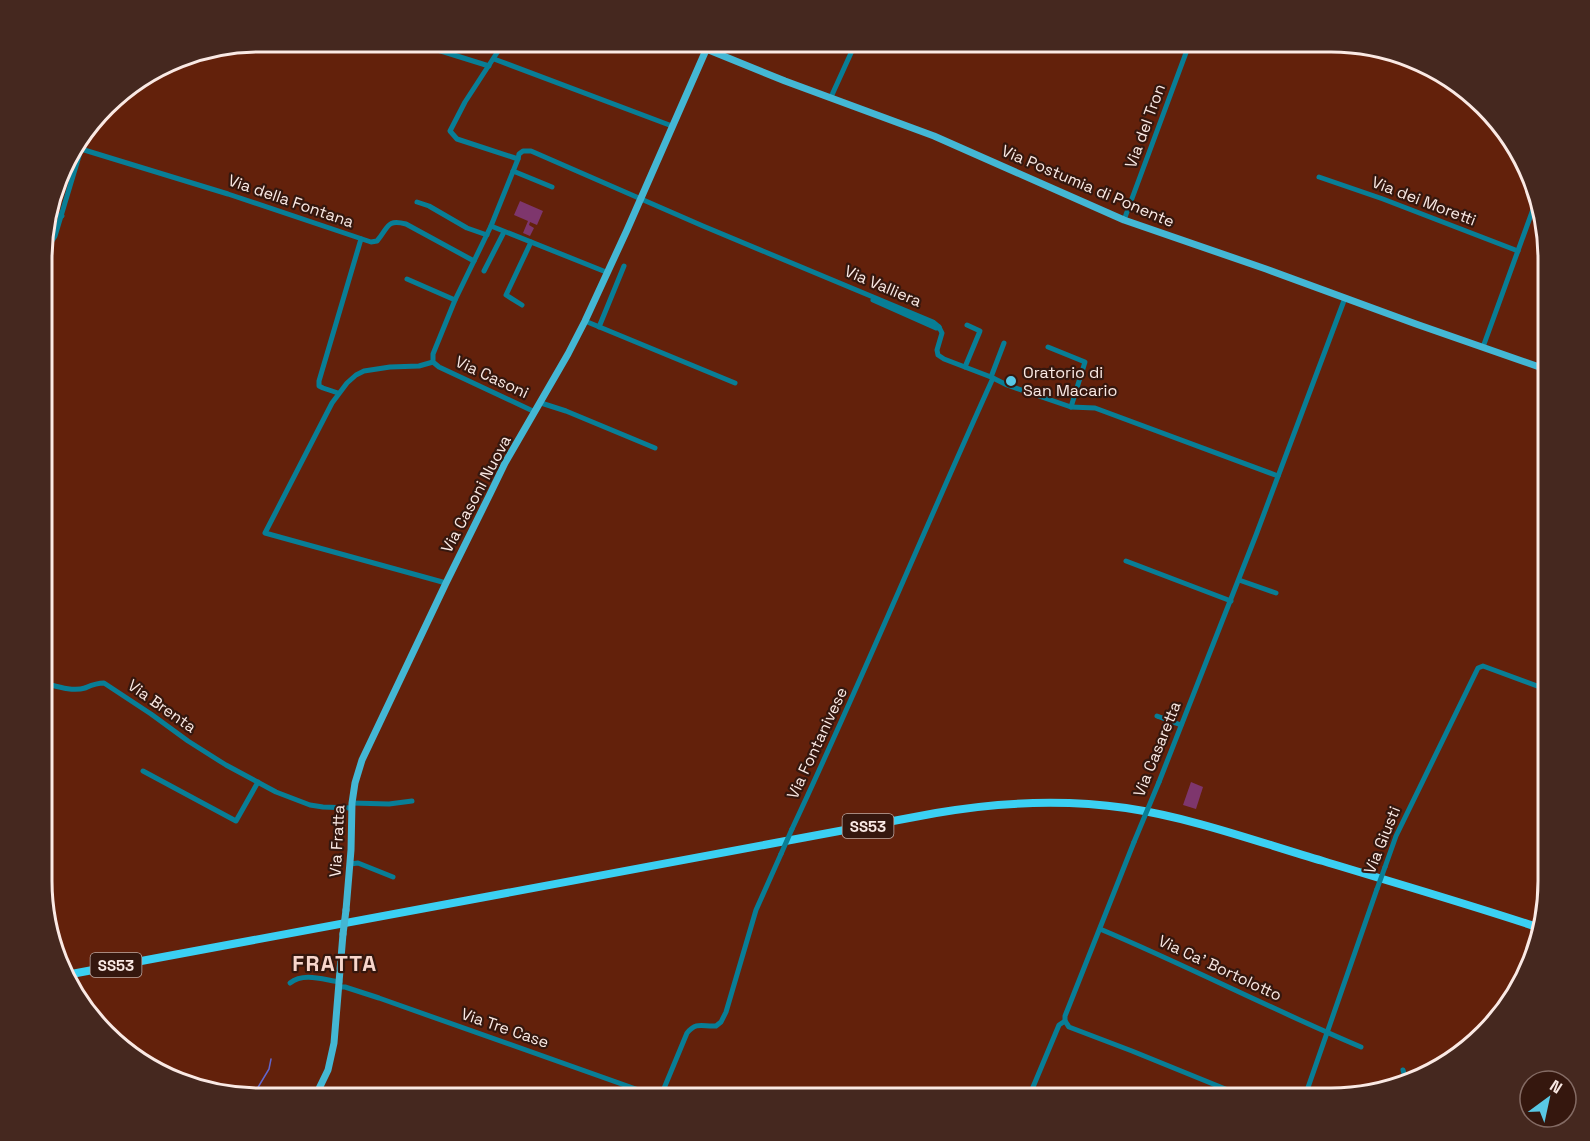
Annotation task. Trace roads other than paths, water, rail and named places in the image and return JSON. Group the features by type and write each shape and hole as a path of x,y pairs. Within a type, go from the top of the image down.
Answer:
{"highway":[{"name":"SS53","path":"74,973 936,813 970,807 1028,802 1092,804 1128,808 1178,818 1533,926"}],"main road":[{"name":"Via Casoni Nuova","path":"438,599 505,464 585,321 705,52"},
{"name":"Via Postumia di Ponente","path":"712,52 934,136 1124,220 1537,366"},
{"name":"Via Fratta","path":"319,1088 331,1060 337,1025 355,783 362,760 438,599"}],"street":[{"path":"445,52 489,66"},
{"path":"498,52 465,102 450,131 457,139 518,159"},
{"path":"831,97 851,53"},
{"name":"Via del Tron","path":"1124,220 1186,53"},
{"path":"494,59 672,126"},
{"name":"Via della Fontana","path":"84,150 228,194 361,239 319,381 323,388 338,393"},
{"name":"Via Valliera","path":"518,159 519,154 523,151 531,151 639,201 936,328 939,327 942,333 937,350 938,355 965,368"},
{"name":"Via Casoni","path":"518,159 487,235 455,300 433,362 439,367 536,412"},
{"path":"54,238 77,162"},
{"path":"513,171 552,187"},
{"name":"Via dei Moretti","path":"1319,177 1518,251"},
{"path":"417,202 429,206 467,228 487,235"},
{"path":"1483,347 1532,213"},
{"path":"58,215 62,216"},
{"path":"361,239 377,241 389,224 396,221 406,224 474,261"},
{"path":"491,226 606,272"},
{"path":"484,271 504,232"},
{"path":"522,305 506,295 531,242"},
{"path":"599,327 624,266"},
{"path":"407,279 455,300"},
{"name":"Via Casaretta","path":"1033,1088 1059,1025 1065,1021 1082,972 1231,601 1345,298"},
{"path":"585,321 735,383"},
{"path":"967,325 980,331 965,368 1071,407 1095,408 1278,476"},
{"name":"Via Fontanivese","path":"666,1088 687,1033 692,1027 700,1024 716,1026 726,1012 756,910 855,694 992,377 1004,343"},
{"path":"1048,347 1085,362 1071,407"},
{"path":"433,362 419,366 364,371 356,375 338,393 265,532 446,583"},
{"path":"541,403 655,448"},
{"path":"1126,561 1231,601"},
{"path":"1239,580 1276,593"},
{"name":"Via Giusti","path":"1308,1088 1396,836 1478,668 1483,666 1537,686"},
{"name":"Via Brenta","path":"53,685 77,689 104,683 188,741 276,792 310,805 352,806 412,801"},
{"path":"1157,716 1181,725"},
{"path":"143,771 236,821 258,782"},
{"path":"350,864 358,863 393,877"},
{"name":"Via Ca' Bortolotto","path":"1100,929 1200,972 1361,1047"},
{"name":"Via Tre Case","path":"290,983 297,978 305,977 340,984 634,1088"},
{"path":"1065,1021 1069,1027 1222,1088"},
{"path":"1403,1070 1404,1075"}],"waterway":[{"path":"258,1088 269,1069 271,1059"}],"place":[{"name":"Oratorio di San Macario","path":"1011,381"}],"district":[{"name":"FRATTA","path":"335,963"}]}
